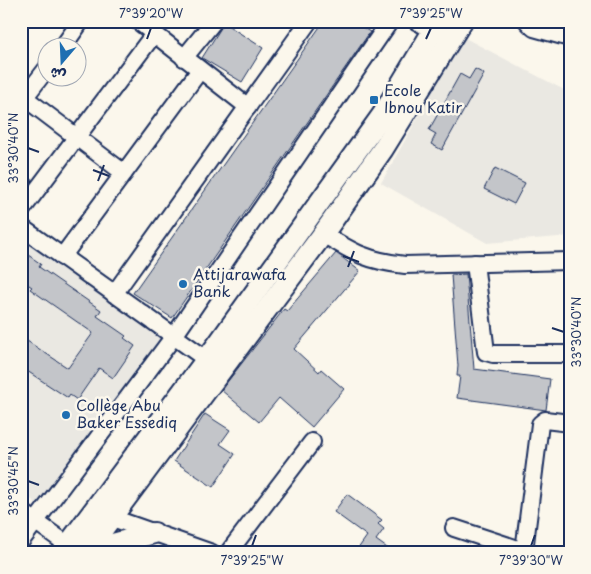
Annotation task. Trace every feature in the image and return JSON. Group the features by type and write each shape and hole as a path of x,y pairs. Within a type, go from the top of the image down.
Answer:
{"street":[{"path":"69,38 81,21"},
{"path":"138,21 248,107"},
{"path":"184,58 214,21"},
{"path":"114,294 309,21"},
{"path":"21,541 174,336 390,21"},
{"path":"416,21 441,30"},
{"path":"76,550 92,511 206,359 441,30 462,21"},
{"path":"527,21 534,28 570,38"},
{"path":"76,550 111,517 323,234 383,149 441,30"},
{"path":"21,211 154,34"},
{"path":"62,257 200,70"},
{"path":"38,80 23,100 77,137 124,173"},
{"path":"21,226 206,359"},
{"path":"323,234 358,256 378,262 405,265 570,261"},
{"path":"475,263 486,352 492,354 570,354"},
{"path":"454,528 527,552 540,424 544,420 570,422"},
{"path":"228,553 312,442"},
{"path":"21,511 76,550 154,533"},
{"path":"92,511 212,553"}],"shaded area":[{"path":"463,37 570,93 570,236 487,243 381,183"},
{"name":"Collège Abu Baker Essediq","path":"21,232 167,337 43,508 21,492"}],"building":[{"path":"324,21 352,21 370,32 172,318 133,293"},
{"path":"224,23 263,48 242,82 202,58"},
{"path":"475,69 484,74 442,150 431,144 436,134 429,130 460,74 469,79"},
{"path":"495,168 525,183 514,204 484,189"},
{"path":"21,250 41,264 39,267 101,310 97,316 126,336 124,338 135,346 113,378 99,368 77,400 70,395 68,398 21,367 21,337 68,368 93,333 30,289 32,287 21,280"},
{"path":"336,253 360,271 294,349 319,372 321,369 344,389 312,427 279,398 259,422 221,390 284,309 287,311"},
{"path":"466,274 474,369 550,379 546,410 457,398 460,376 457,376 458,366 451,275"},
{"path":"205,414 230,430 220,444 235,454 213,487 174,461"},
{"path":"347,494 382,520 378,524 384,529 376,540 394,553 355,553 367,536 334,512"}],"place":[{"name":"Ecole Ibnou Katir","path":"374,100"},
{"name":"Attijarawafa Bank","path":"183,284"},
{"name":"Collège Abu Baker Essediq","path":"66,415"}]}
